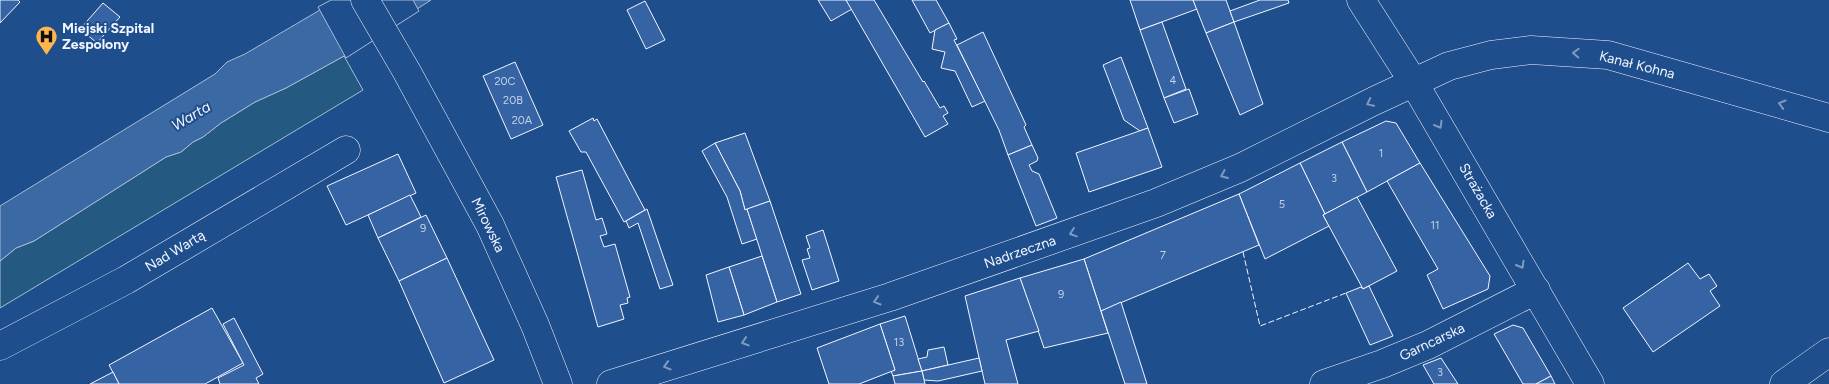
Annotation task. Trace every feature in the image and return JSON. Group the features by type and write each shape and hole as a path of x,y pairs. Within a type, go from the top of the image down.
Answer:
{"street":[{"name":"Mirowska","path":"365,0 407,72 490,225 535,325 558,384"},
{"name":"Strażacka","path":"1361,0 1414,83 1590,384"},
{"name":"Kanał Kohna","path":"1414,83 1450,66 1491,55 1531,50 1608,55 1829,118"},
{"name":"Nadrzeczna","path":"610,384 890,297 1156,203 1240,168 1414,83"},
{"name":"Nad Wartą","path":"0,346 126,280 346,150"},
{"name":"Garncarska","path":"1324,384 1382,364 1428,345 1536,290"},
{"path":"1784,384 1829,352"}],"shaded area":[{"path":"344,56 363,90 0,308 0,261 16,248 34,241 166,157 181,152 221,123 255,102 286,88"}],"water":[{"name":"Warta","path":"337,0 431,0 344,56 286,88 255,102 221,123 181,152 166,157 34,241 16,248 0,261 0,206 215,74 227,62 245,54"}],"pier":[{"path":"331,0 413,0 419,11 346,58 318,7"}],"building":[{"path":"0,0 18,0 20,2 0,23"},
{"path":"818,0 846,0 852,9 831,21"},
{"path":"846,0 874,0 940,108 944,106 948,113 943,116 948,124 925,137"},
{"path":"912,0 936,0 949,23 930,33"},
{"path":"1130,0 1193,0 1197,9 1140,30"},
{"path":"1193,0 1226,0 1234,22 1206,33"},
{"path":"1260,0 1288,0 1289,3 1234,22 1230,11"},
{"path":"645,1 665,40 646,49 627,10"},
{"path":"103,3 120,17 97,43 80,29"},
{"path":"1162,22 1186,89 1164,98 1140,30"},
{"path":"1234,22 1263,104 1240,115 1206,33"},
{"path":"949,23 957,39 954,40 985,101 972,107 955,71 941,68 945,52 932,49 935,30"},
{"path":"983,32 1026,125 1024,127 1032,145 1008,155 999,130 957,45"},
{"path":"1121,57 1148,128 1140,131 1124,120 1103,65"},
{"path":"515,62 543,125 511,139 483,76"},
{"path":"1189,89 1198,114 1174,123 1164,98"},
{"path":"593,118 594,121 597,119 645,210 624,222 586,152 581,152 569,131"},
{"path":"1386,121 1396,123 1420,163 1367,192 1342,142"},
{"path":"1148,128 1162,167 1089,192 1076,153"},
{"path":"745,133 770,201 745,210 740,191 715,143"},
{"path":"1342,142 1367,192 1325,214 1300,163"},
{"path":"715,143 740,191 745,210 747,209 757,239 742,244 727,197 702,151"},
{"path":"1032,145 1038,158 1037,161 1029,165 1032,171 1039,174 1057,218 1036,226 1008,155"},
{"path":"398,154 416,193 346,225 327,186"},
{"path":"1300,163 1329,226 1265,259 1239,194"},
{"path":"1420,163 1490,276 1488,289 1443,309 1427,275 1438,269 1387,181"},
{"path":"582,170 596,220 602,218 607,234 600,236 604,247 615,244 630,297 627,298 628,303 620,305 624,319 598,327 556,177"},
{"path":"1239,194 1259,245 1101,311 1084,259"},
{"path":"410,195 421,217 378,238 368,215"},
{"path":"1357,197 1397,271 1363,289 1323,215"},
{"path":"770,201 801,294 777,302 747,209"},
{"path":"647,209 673,285 660,289 638,223 629,228 626,221"},
{"path":"426,215 447,258 399,281 378,238"},
{"path":"823,230 839,281 812,290 802,260 810,258 807,249 810,248 806,236"},
{"path":"762,256 777,302 744,315 729,267"},
{"path":"447,258 494,360 444,383 399,281"},
{"path":"1084,259 1108,333 1044,348 1020,278"},
{"path":"1688,263 1700,279 1709,274 1717,286 1710,291 1720,306 1653,352 1623,308"},
{"path":"729,267 744,315 718,322 706,275"},
{"path":"1020,278 1039,331 1006,340 1018,384 985,384 965,296"},
{"path":"1369,286 1393,336 1370,345 1346,293"},
{"path":"1121,302 1147,384 1125,384 1101,311"},
{"path":"212,308 243,363 205,384 119,384 109,365"},
{"path":"905,316 922,371 893,376 891,371 895,370 880,324"},
{"path":"234,318 263,374 256,378 259,384 220,384 218,378 244,365 223,324"},
{"path":"880,324 895,370 859,384 829,384 817,348"},
{"path":"1513,325 1523,328 1551,376 1536,384 1523,384 1494,334"},
{"path":"944,347 948,365 922,371 918,359 927,357 928,350"},
{"path":"979,358 982,371 938,381 924,380 922,371"},
{"path":"1441,358 1458,384 1434,384 1423,365"},
{"path":"922,371 925,384 895,384 893,376"},
{"path":"113,372 119,384 90,384"},
{"path":"1551,376 1555,384 1536,384"}],"fence":[{"path":"1243,252 1260,326 1346,293"}],"place":[{"name":"Miejski Szpital Zespolony","path":"46,55"}]}
